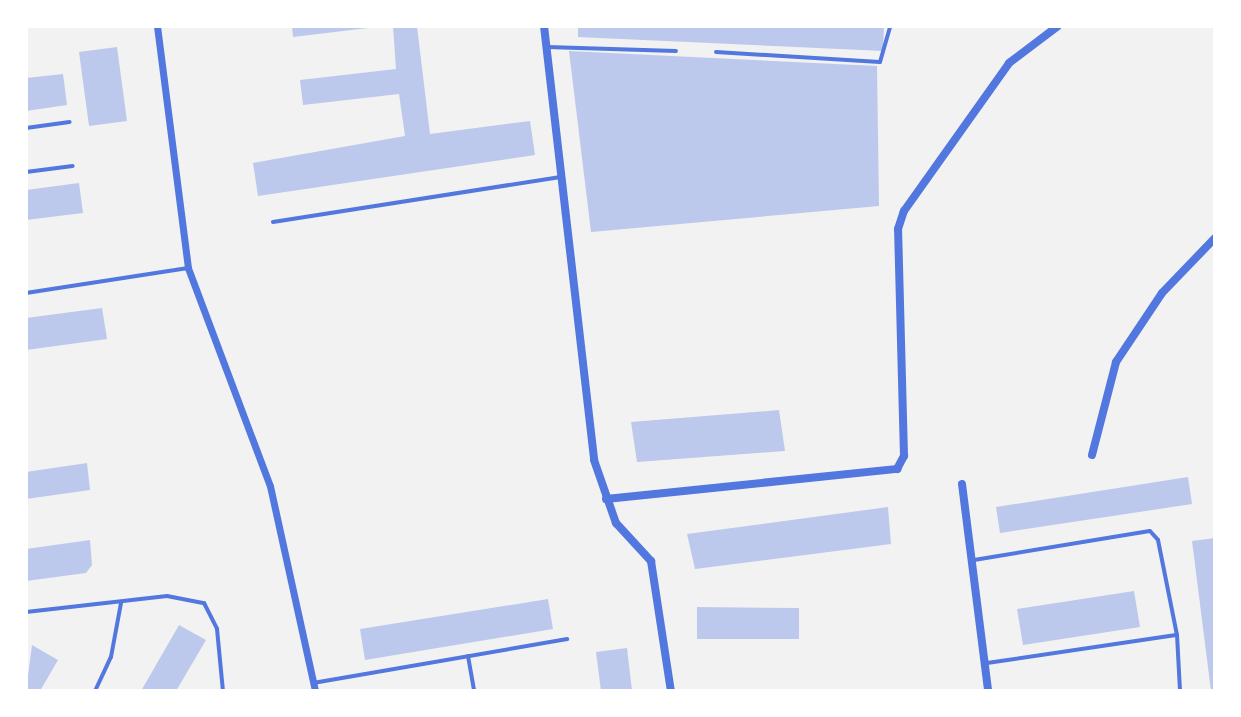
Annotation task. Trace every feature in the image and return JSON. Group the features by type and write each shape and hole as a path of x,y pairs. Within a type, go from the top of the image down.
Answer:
{"street":[{"path":"157,26 188,268 270,486 314,687"},
{"path":"544,26 544,47 594,460 616,523 651,561 671,691"},
{"path":"606,499 897,469 904,456 898,229 904,211 1009,63 1058,26"},
{"path":"1092,455 1116,362 1162,293 1215,238"},
{"path":"962,484 988,691"}],"lane":[{"path":"716,52 880,62 890,26"},
{"path":"544,47 676,51"},
{"path":"26,128 70,122"},
{"path":"26,172 73,166"},
{"path":"273,222 561,177"},
{"path":"26,293 188,268"},
{"path":"971,560 1150,531 1158,540 1177,635 1180,691"},
{"path":"26,612 167,596 204,603 217,629 223,691"},
{"path":"95,691 111,657 121,603"},
{"path":"984,663 1177,635"},
{"path":"314,687 567,639"},
{"path":"468,656 474,691"}],"building":[{"path":"292,26 368,26 368,28 293,37"},
{"path":"393,26 417,26 430,134 530,121 535,155 258,196 253,163 405,136 399,94 303,105 300,80 396,69"},
{"path":"578,26 884,26 883,51 578,37"},
{"path":"117,47 127,121 89,126 79,52"},
{"path":"569,51 877,66 879,206 591,232"},
{"path":"63,74 67,105 26,111 26,78"},
{"path":"79,183 83,213 26,220 26,190"},
{"path":"102,308 107,339 26,350 26,318"},
{"path":"779,410 785,451 637,462 631,422"},
{"path":"87,463 90,490 26,499 26,472"},
{"path":"1188,477 1192,504 1000,533 996,507"},
{"path":"888,507 891,544 695,569 687,534"},
{"path":"1215,538 1215,691 1211,691 1192,541"},
{"path":"90,540 92,565 86,573 26,581 26,549"},
{"path":"1134,591 1140,627 1023,645 1017,609"},
{"path":"548,599 553,629 365,660 360,629"},
{"path":"697,607 799,608 799,639 697,639"},
{"path":"179,625 206,640 176,691 141,691"},
{"path":"32,645 58,660 40,691 26,691"},
{"path":"627,648 632,691 601,691 596,652"}]}
